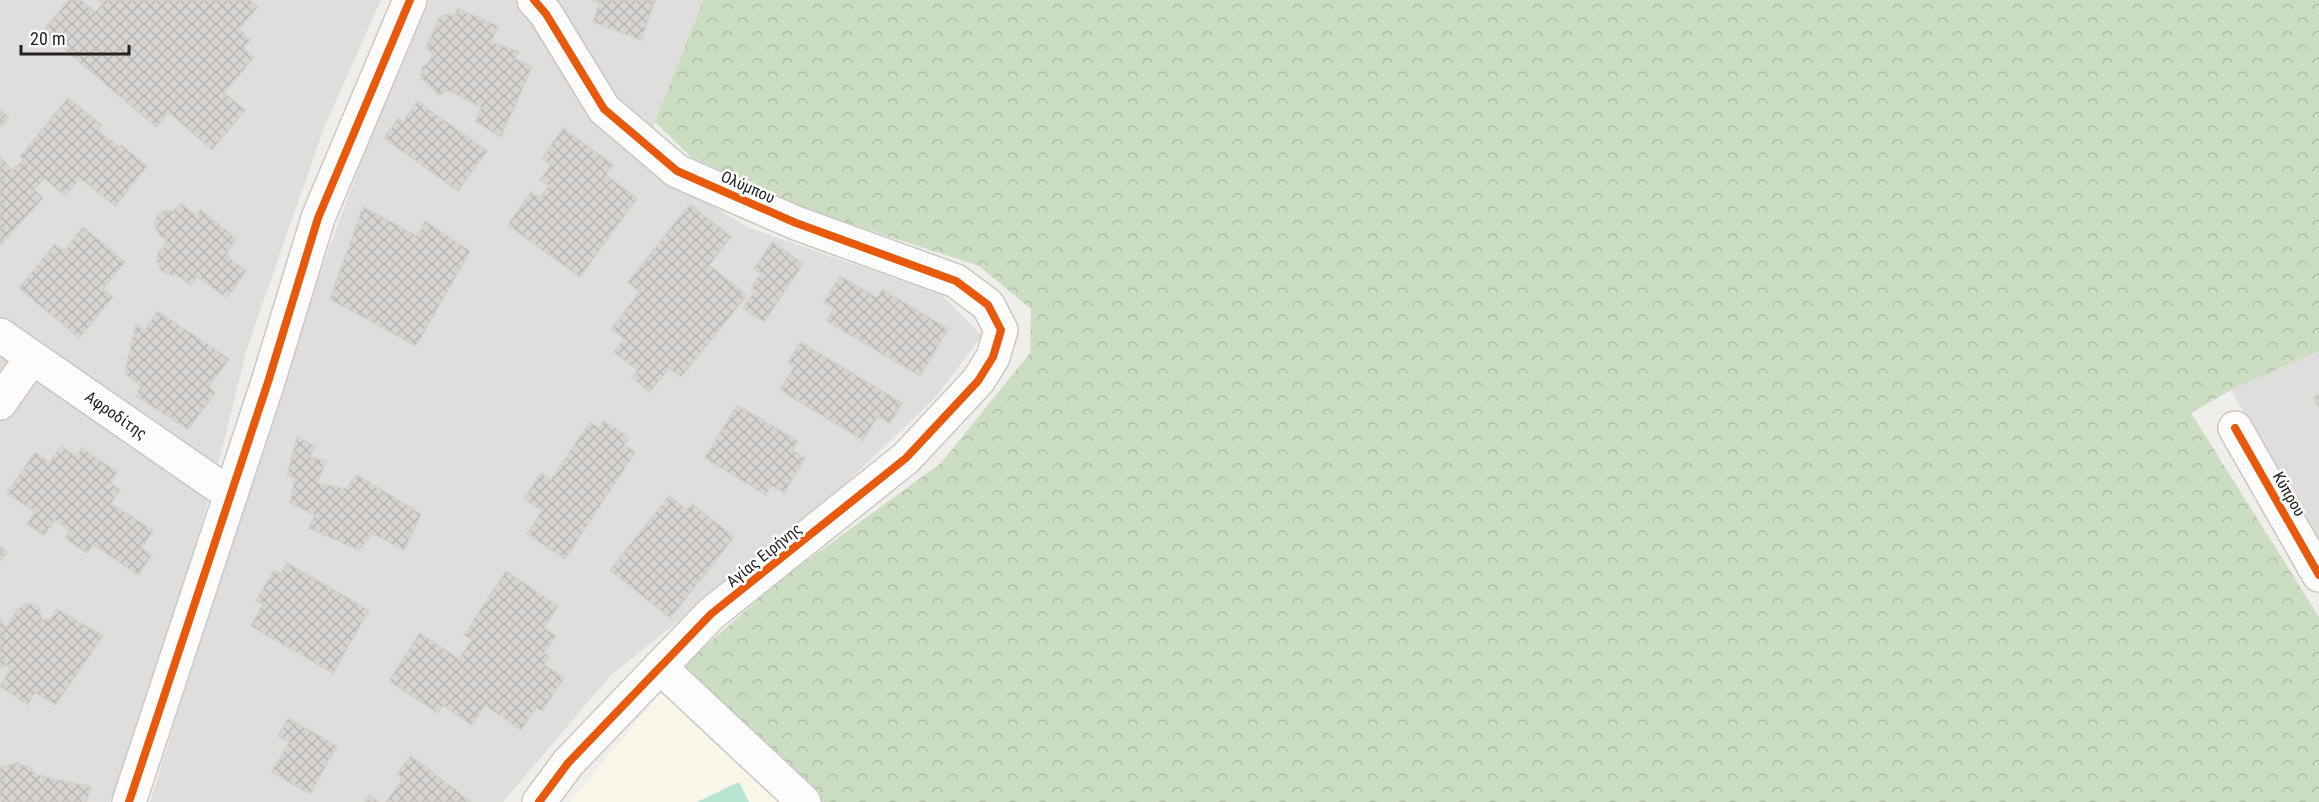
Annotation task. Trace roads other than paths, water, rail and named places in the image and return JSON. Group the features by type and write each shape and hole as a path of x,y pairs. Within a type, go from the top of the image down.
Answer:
{"street":[{"path":"129,802 231,495 318,218 410,0"},
{"name":"Ολύμπου","path":"534,0 546,14 604,109 677,171 796,223 956,281 988,305 1001,330"},
{"name":"Αγίας Ειρήνης","path":"539,802 568,763 711,615 906,458 978,381 993,357 1001,330"},
{"name":"Αφροδίτης","path":"0,334 231,495"},
{"path":"0,403 32,357"},
{"name":"Κύπρου","path":"2235,428 2319,575"},
{"path":"660,667 804,802"}]}
